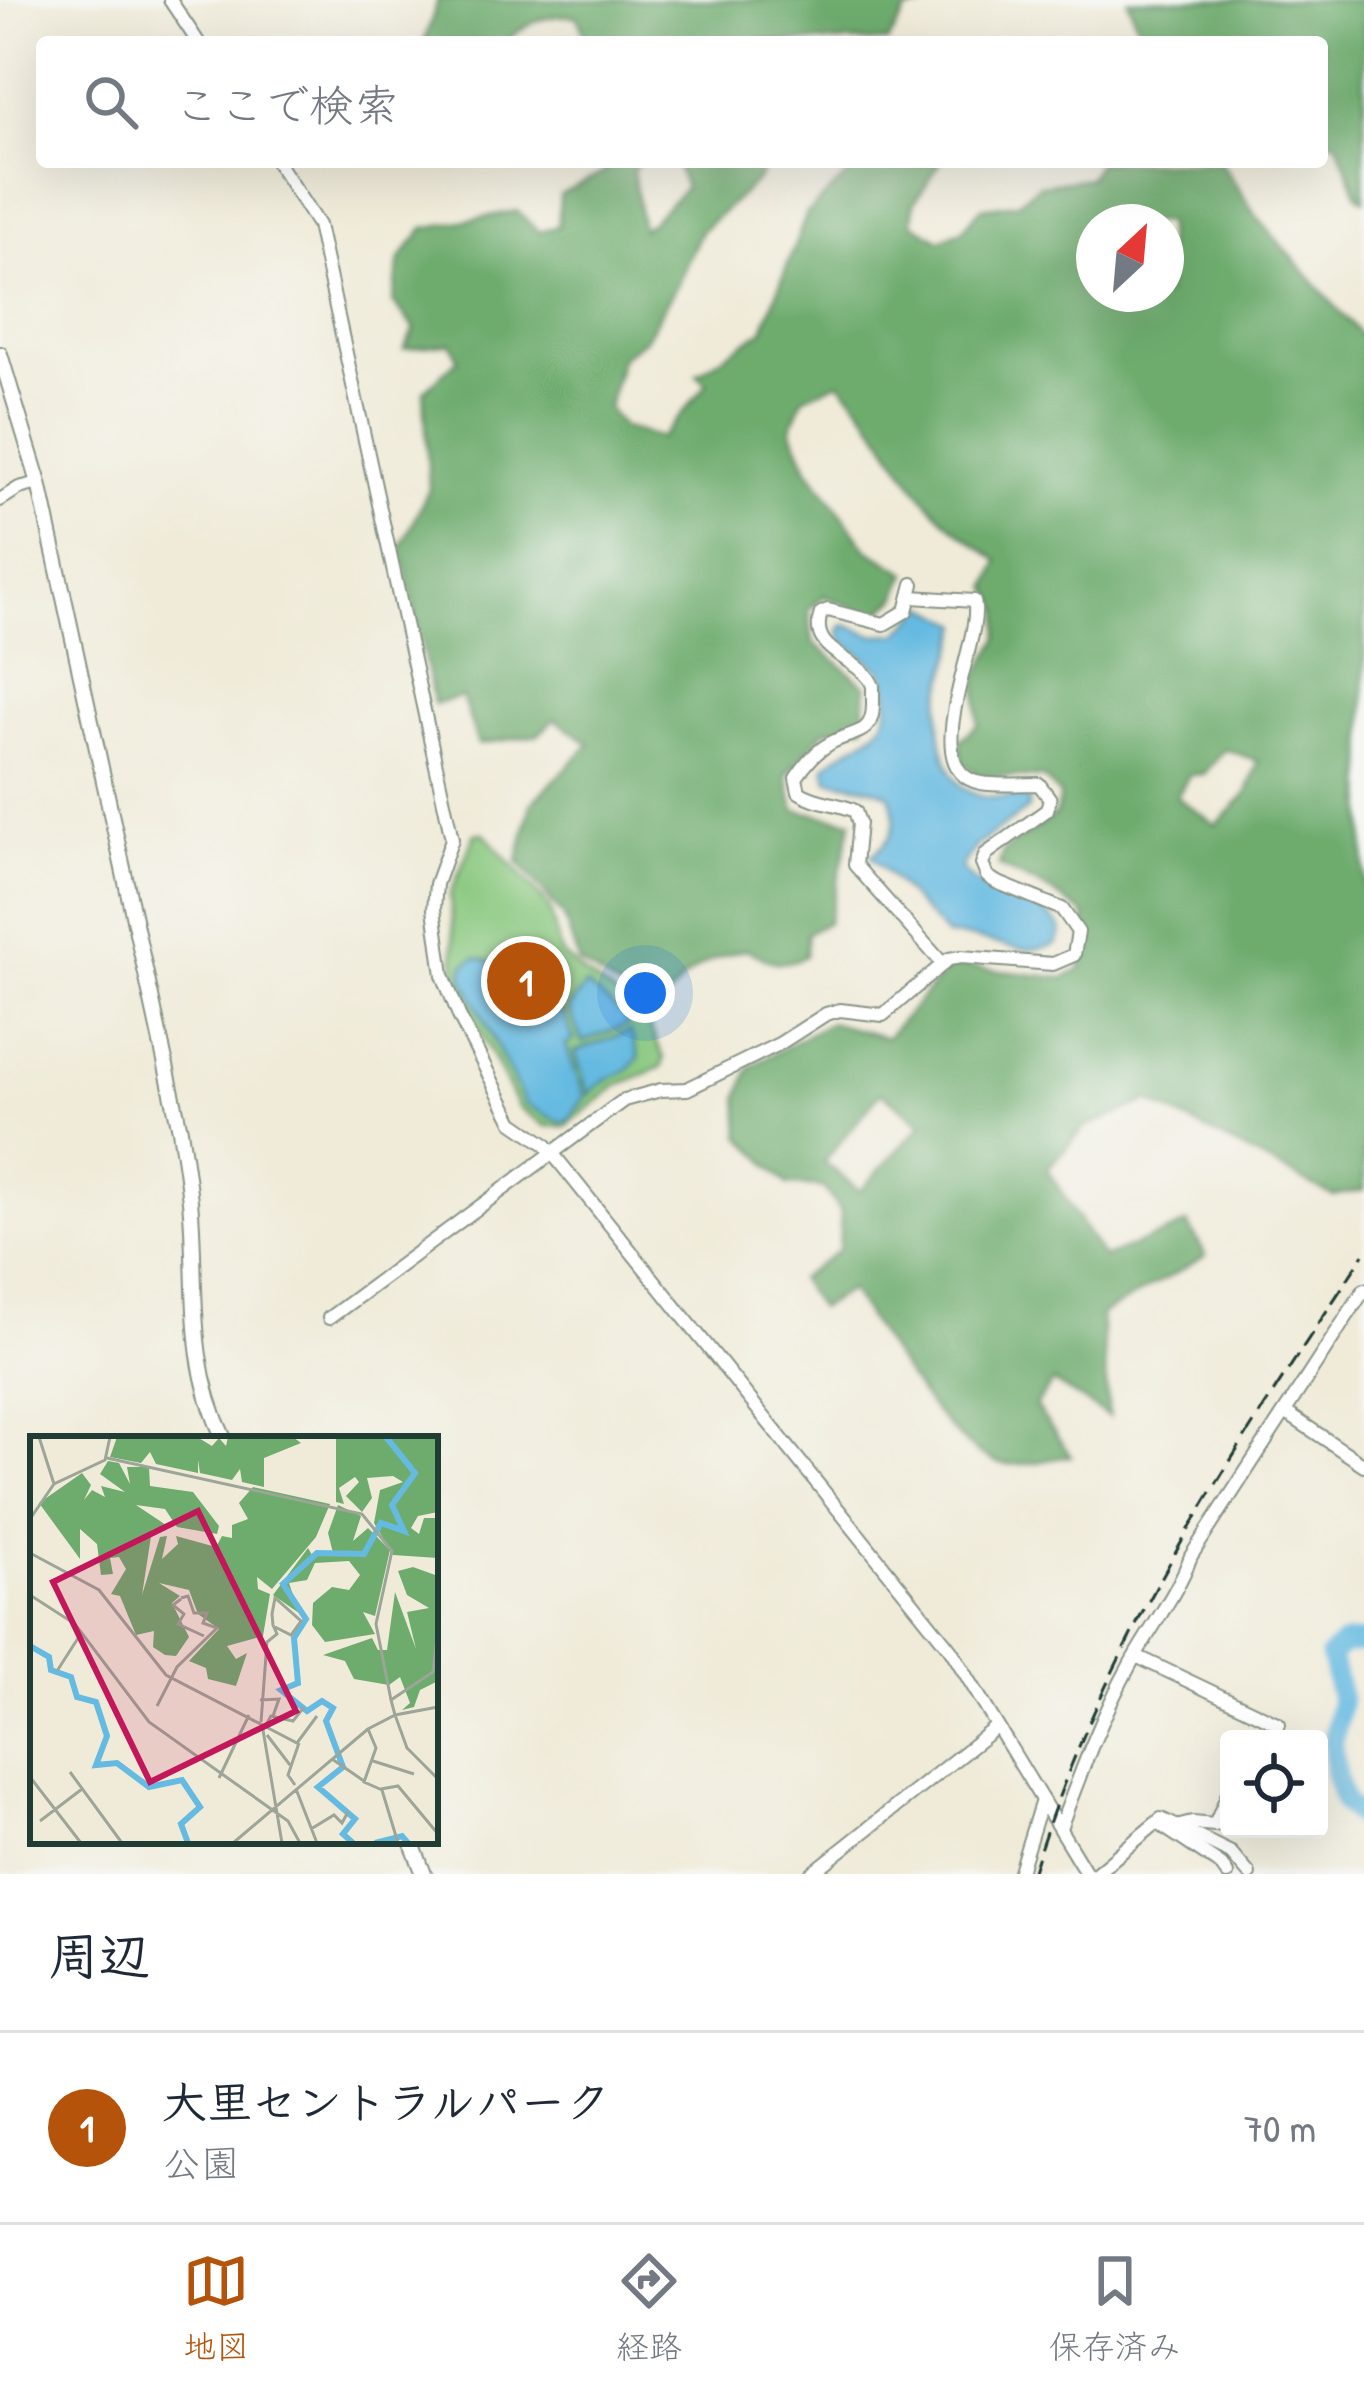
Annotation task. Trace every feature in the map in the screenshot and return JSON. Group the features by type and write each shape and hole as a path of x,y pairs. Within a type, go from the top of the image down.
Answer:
{"street":[{"path":"170,0 194,36"},
{"path":"281,168 318,225 452,839 435,896 443,975 513,1122 545,1144 951,1650 1091,1874 1161,1820 1231,1853 1249,1874"},
{"path":"0,354 39,483 180,1130 191,1212 196,1354 204,1391 223,1436"},
{"path":"0,500 39,483"},
{"path":"329,1318 624,1100 686,1089 779,1044 826,1014 840,1010 883,1016 943,964 961,957 1053,964 1074,955 1078,932 1062,909 987,876 982,864 986,854 1047,810 1050,799 1039,784 979,783 958,768 952,754 956,689 977,610 974,601 913,591 906,611 884,624 828,610 821,614 819,633 829,647 872,685 873,721 866,731 829,743 796,778 799,792 811,800 856,812 855,865 943,964"},
{"path":"1060,1828 1087,1756 1191,1556 1364,1290"},
{"path":"1285,1412 1364,1465"},
{"path":"1136,1656 1279,1724 1277,1730"},
{"path":"812,1874 996,1727"},
{"path":"1019,1874 1042,1800"},
{"path":"1176,1827 1215,1825 1220,1813"},
{"path":"1157,1822 1221,1865 1227,1874"},
{"path":"412,1844 424,1874"}],"green space":[{"path":"438,0 936,0 907,11 892,36 585,36 578,17 558,16 539,20 513,36 426,36"},
{"path":"1128,0 1364,0 1364,200 1358,196 1337,142 1328,140 1328,36 1141,36"},
{"path":"604,168 635,168 642,230 685,188 677,168 762,168 759,179 701,231 645,339 621,357 608,408 622,427 661,438 707,384 697,374 763,330 807,213 856,168 937,168 914,203 912,223 940,240 962,230 981,208 1017,203 1039,185 1089,178 1095,168 1225,168 1257,217 1364,339 1364,1190 1333,1196 1149,1101 1085,1128 1047,1169 1103,1258 1188,1224 1206,1256 1101,1315 1109,1417 1053,1382 1035,1406 1071,1456 1004,1464 976,1451 934,1411 849,1290 818,1309 799,1279 839,1250 841,1212 823,1187 788,1185 741,1136 739,1097 750,1067 830,1022 886,1038 951,965 1063,978 1080,970 1085,915 1052,892 999,866 1003,851 1056,814 1060,795 1043,778 979,775 962,762 960,740 978,725 977,675 999,639 1001,611 989,587 999,561 928,502 839,382 803,398 791,429 808,468 867,549 907,573 897,598 876,616 824,596 809,610 813,642 866,686 864,725 824,731 787,774 795,810 852,821 828,922 807,933 805,956 775,962 746,949 716,958 684,979 657,1014 579,963 564,917 518,861 531,804 590,744 555,719 538,735 478,744 462,697 434,704 401,547 429,489 424,391 458,359 451,343 404,349 415,329 393,302 400,259 424,228 517,211 539,232 558,226 560,195","holes":["1225,749 1258,761 1246,795 1216,825 1177,797 1189,775 1204,774","881,1092 922,1124 860,1191 824,1162"]},
{"path":"484,833 549,907 561,953 644,1015 664,1058 662,1067 618,1085 566,1126 546,1126 518,1107 456,975 450,895 475,834"}],"water":[{"path":"926,606 961,624 940,716 943,749 955,778 977,795 1029,800 1028,809 976,846 961,868 984,888 1052,918 1062,930 1057,944 1030,949 947,936 871,856 893,830 890,795 828,779 825,766 875,732 888,710 883,672 841,639 840,629 845,625 873,635 898,634"},
{"path":"476,958 491,962 513,1015 534,1006 563,1012 574,1040 566,1045 585,1097 568,1121 558,1121 525,1104 463,977 465,964"},
{"path":"586,985 623,1016 627,1025 582,1042 568,1008"},
{"path":"630,1031 639,1057 589,1095 575,1052"}],"waterway":[{"path":"1364,1642 1344,1644 1330,1656 1341,1699 1333,1743 1336,1777 1345,1804 1364,1820"}],"railway":[{"path":"1032,1874 1062,1788 1135,1628 1220,1478 1364,1254"}],"place":[{"name":"大里セントラルパーク","path":"526,981"}]}
